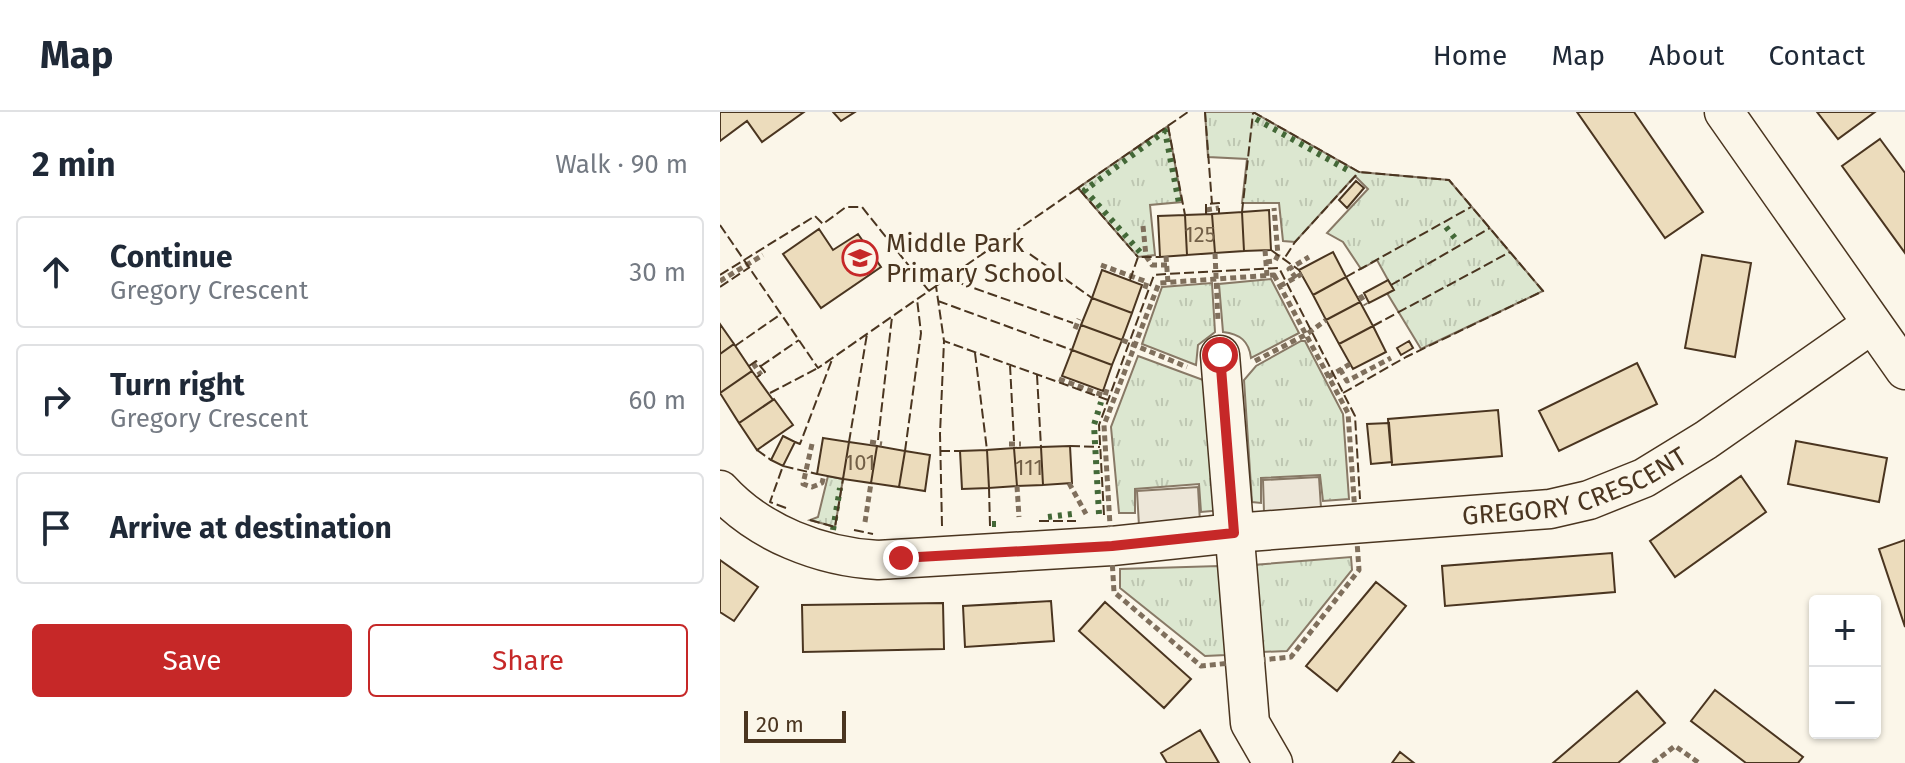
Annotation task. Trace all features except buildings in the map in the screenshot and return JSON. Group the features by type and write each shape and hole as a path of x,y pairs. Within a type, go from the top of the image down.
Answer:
{"street":[{"path":"1724,112 1905,370"},
{"name":"GREGORY CRESCENT","path":"720,490 746,513 786,537 815,549 860,559 1112,546 1234,533 1550,509 1589,500 1644,478 1677,459 1872,324"},
{"path":"1220,355 1250,723 1273,763"}],"path":[{"path":"1266,262 1275,261 1278,255 1274,208"},
{"path":"1143,226 1146,256 1152,265 1167,265"},
{"path":"1265,250 1267,276"},
{"path":"1215,253 1215,279"},
{"path":"720,281 763,255"},
{"path":"1166,256 1168,283"},
{"path":"1280,286 1299,276 1289,269 1309,257"},
{"path":"1101,265 1147,282 1142,291 1155,294"},
{"path":"1307,334 1326,320"},
{"path":"1122,340 1134,347"},
{"path":"1340,369 1347,381 1391,358"},
{"path":"1328,377 1350,364"},
{"path":"754,367 761,375"},
{"path":"1059,379 1105,396 1105,388 1117,393"},
{"path":"870,442 879,444"},
{"path":"812,444 803,484 812,487 822,483 824,475"},
{"path":"1069,483 1087,517"},
{"path":"1653,763 1675,746 1699,763"}],"green space":[{"path":"1205,112 1253,112 1359,172 1449,180 1543,291 1421,349 1387,293 1393,289 1377,260 1361,269 1343,242 1327,233 1368,189 1355,176 1295,242 1283,241 1279,203 1242,203 1247,159 1208,157"},
{"path":"1168,126 1182,202 1150,205 1155,255 1138,257 1078,188"},
{"path":"1271,279 1299,333 1251,358 1243,339 1223,332 1219,284"},
{"path":"1212,283 1215,332 1198,345 1196,365 1142,344 1162,287"},
{"path":"1305,341 1343,414 1349,499 1323,501 1320,475 1261,478 1261,503 1252,502 1244,380 1256,366"},
{"path":"1138,356 1214,384 1223,510 1201,512 1199,484 1135,489 1135,513 1119,513 1111,427"},
{"path":"828,476 843,479 835,527 810,520 818,517"},
{"path":"1351,557 1352,570 1287,651 1261,652 1253,565"},
{"path":"1219,566 1226,655 1205,656 1120,588 1120,569"}],"shaded area":[{"path":"1319,477 1321,508 1264,512 1263,480"},
{"path":"1198,487 1200,522 1139,526 1137,491"}],"hedge":[{"path":"1256,119 1351,172"},
{"path":"1140,252 1085,190 1165,131 1179,203"},
{"path":"1446,227 1458,242"},
{"path":"1099,514 1094,425 1101,402"},
{"path":"833,530 840,488"},
{"path":"1048,517 1072,514"}],"fence":[{"path":"1080,190 1078,188 1188,112"},
{"path":"1205,112 1212,204"},
{"path":"1253,112 1359,172 1295,242 1284,259"},
{"path":"1242,212 1253,113"},
{"path":"1168,126 1185,215"},
{"path":"1343,393 1406,357 1543,291 1449,180 1359,172"},
{"path":"1108,400 944,341 936,286 1078,188 1138,257"},
{"path":"1206,214 1206,204 1219,203 1219,213"},
{"path":"720,275 815,216 823,224 846,207 862,207 929,291"},
{"path":"1346,277 1471,207"},
{"path":"720,225 818,368 936,286"},
{"path":"1391,285 1490,228"},
{"path":"1007,238 1092,298"},
{"path":"1271,250 1299,270"},
{"path":"1373,326 1510,252"},
{"path":"1130,280 1138,257 1160,257"},
{"path":"720,287 750,267"},
{"path":"1104,515 1099,425 1154,275 1167,274 1279,268 1355,416 1360,499"},
{"path":"948,279 1073,323"},
{"path":"905,451 921,333 917,299"},
{"path":"938,301 1072,350"},
{"path":"735,346 781,314"},
{"path":"878,440 892,317"},
{"path":"849,442 867,334"},
{"path":"761,366 799,340"},
{"path":"942,526 940,434 944,341"},
{"path":"975,353 987,450"},
{"path":"795,442 800,444 833,357"},
{"path":"749,366 756,361 765,372 757,377"},
{"path":"1010,365 1014,441"},
{"path":"770,393 818,368"},
{"path":"1037,375 1041,447"},
{"path":"1070,446 1100,447"},
{"path":"757,450 771,460"},
{"path":"940,451 960,451"},
{"path":"786,508 770,502 783,466 817,474"},
{"path":"810,520 835,527 843,479"},
{"path":"989,488 990,526 994,526"},
{"path":"1039,521 1076,521"},
{"path":"854,530 873,534"}],"place":[{"name":"Middle Park Primary School","path":"860,258"}],"route":[{"path":"901,558 1112,546 1234,533 1220,355"}]}
